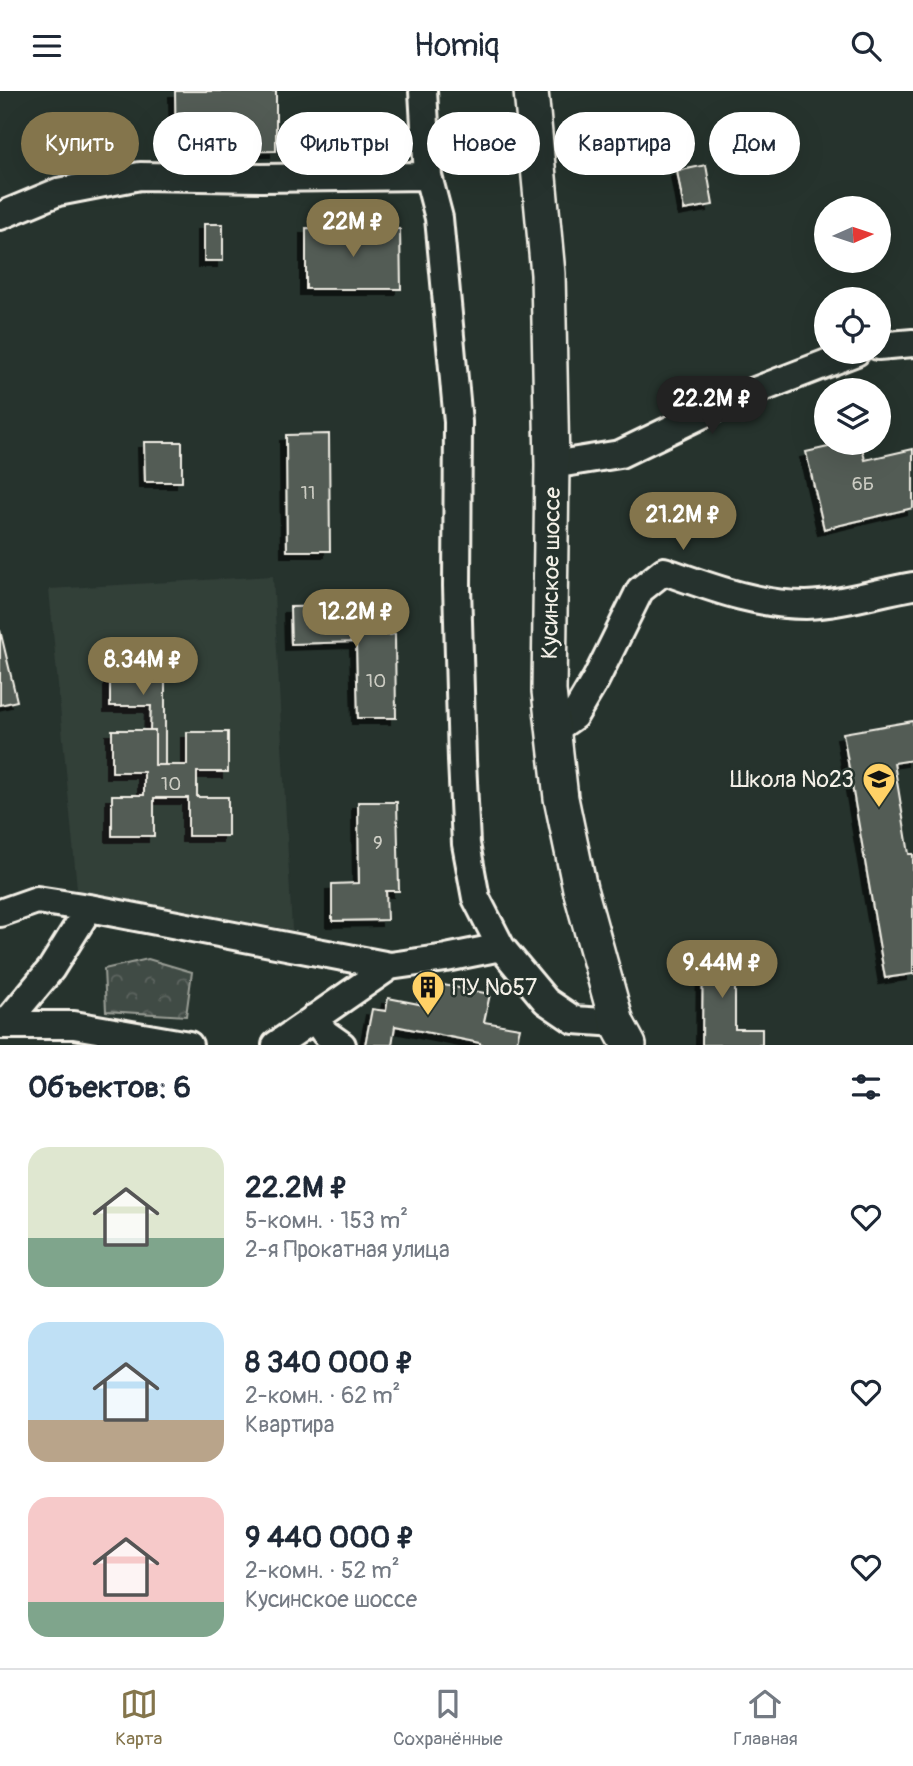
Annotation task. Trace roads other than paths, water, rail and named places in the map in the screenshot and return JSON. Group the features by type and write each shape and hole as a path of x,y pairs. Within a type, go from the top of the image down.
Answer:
{"main road":[{"name":"Кусинское шоссе","path":"532,101 548,275 552,465 549,691 561,798 580,889 623,1034"}],"street":[{"path":"423,91 428,176 439,218 458,422 457,586 461,760 466,844 476,898 500,947 546,1001 574,1020 623,1034"},
{"path":"0,216 58,192 140,176 428,176"},
{"path":"891,345 913,343"},
{"path":"552,465 620,454 734,399 825,364"},
{"path":"554,730 573,716 596,679 640,590 664,571 738,597 806,605 913,586"},
{"path":"0,913 37,900 390,966 500,947"},
{"path":"3,1024 51,969 89,908"},
{"path":"276,1045 390,966"},
{"path":"314,1018 325,1033 342,1045"},
{"path":"3,1024 74,1025 189,1045"}],"place":[{"name":"Школа №23","path":"879,809"},
{"name":"ПУ №57","path":"428,1017"}]}
